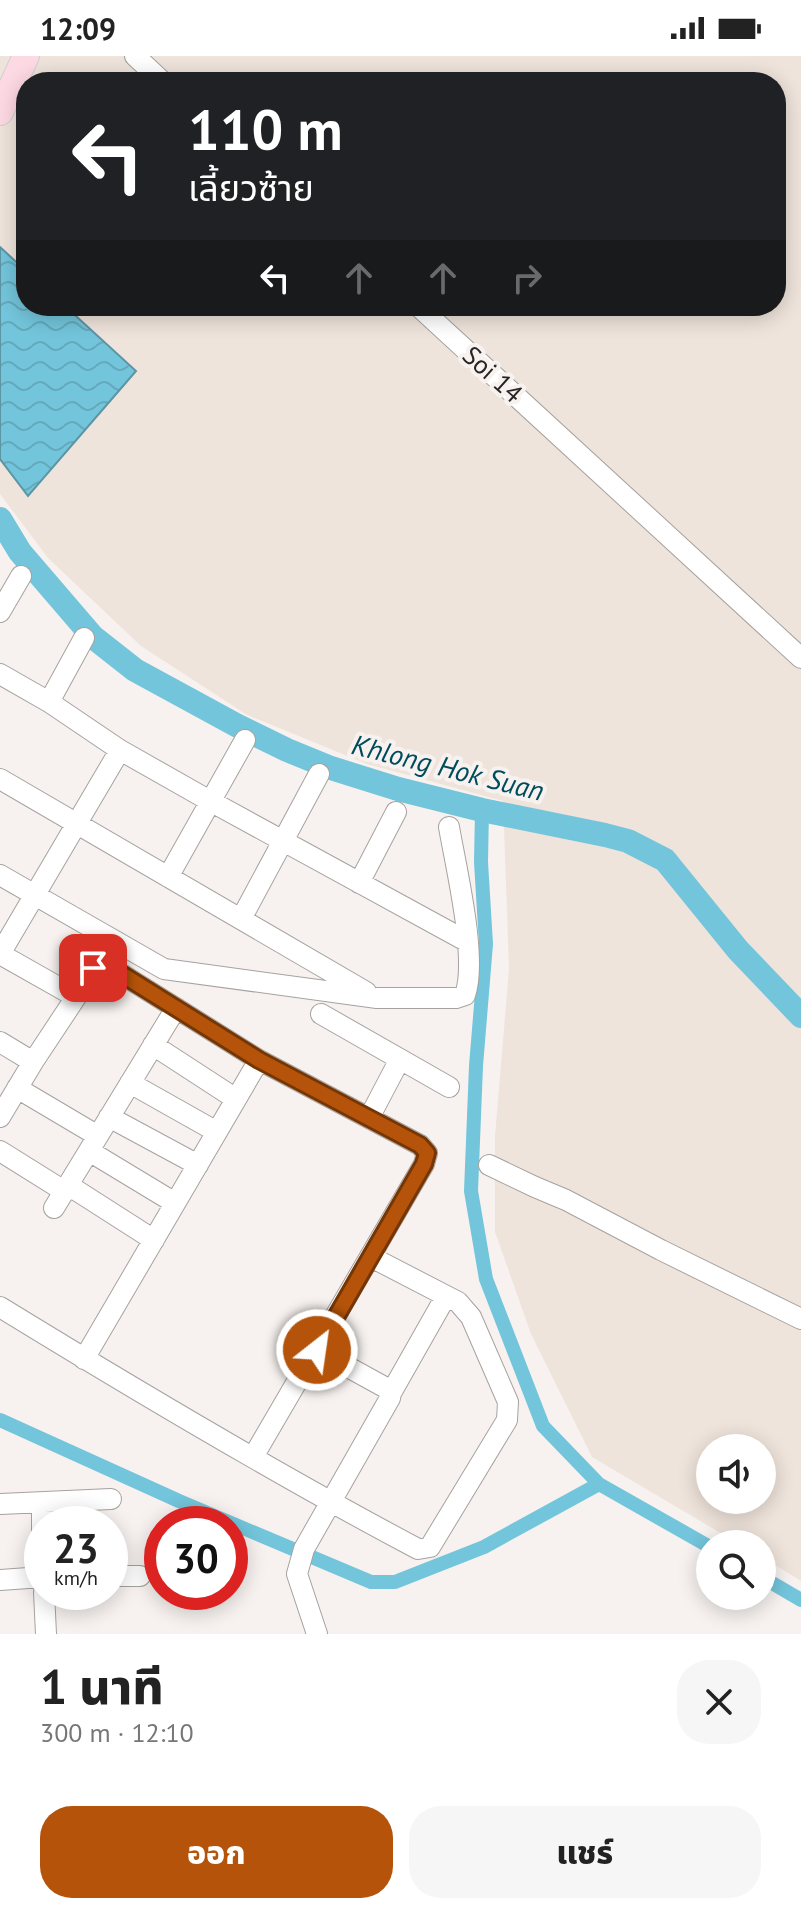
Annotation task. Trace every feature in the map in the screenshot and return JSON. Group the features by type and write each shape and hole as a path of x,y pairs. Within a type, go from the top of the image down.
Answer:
{"main road":[{"path":"0,76 25,56"},
{"path":"0,112 16,76"}],"street":[{"path":"135,56 152,72"},
{"name":"Soi 14","path":"429,316 801,658"},
{"path":"0,612 21,576"},
{"path":"49,702 84,638"},
{"path":"0,674 49,702 120,750 468,942"},
{"path":"168,877 245,740"},
{"path":"76,997 0,954 120,750"},
{"path":"241,919 319,774"},
{"path":"0,779 377,998"},
{"path":"359,883 396,812"},
{"path":"0,875 164,969 377,998 456,998 465,995 469,986 468,942 449,827"},
{"path":"0,1117 99,963 107,965 259,1060 420,1145 427,1153 424,1164 371,1257 253,1457"},
{"path":"62,1195 176,1008"},
{"path":"321,1014 449,1087"},
{"path":"0,1042 33,1062"},
{"path":"153,1045 236,1099"},
{"path":"369,1118 400,1059"},
{"path":"84,1359 259,1060"},
{"path":"130,1083 217,1132"},
{"path":"17,1088 175,1203"},
{"path":"109,1117 198,1165"},
{"path":"0,1151 62,1195 154,1240"},
{"path":"489,1165 566,1200 801,1319"},
{"path":"0,1307 331,1503 418,1549 430,1547 507,1420 508,1402 471,1317 458,1302 371,1257"},
{"path":"317,1634 297,1574 304,1549 446,1296"},
{"path":"317,1350 391,1393"},
{"path":"0,1504 111,1499"},
{"path":"128,1576 140,1576"},
{"path":"0,1580 24,1578"},
{"path":"45,1610 46,1634"}],"shaded area":[{"path":"0,56 801,56 801,1581 776,1566 776,1530 715,1530 592,1457 531,1334 495,1232 495,1136 509,969 503,801 367,764 247,715 141,646 48,558 0,494"}],"water":[{"path":"0,247 16,262 16,316 76,316 136,371 28,496 0,459"}],"waterway":[{"name":"Khlong Hok Suan","path":"0,519 20,552 93,637 135,670 236,725 331,768 482,810 628,841 665,860 738,950 801,1016"},
{"path":"482,810 481,862 486,944 476,1066 471,1191 486,1279 543,1426 599,1484 696,1539"},
{"path":"0,1420 179,1501 371,1582 395,1582 484,1547 599,1484"},
{"path":"776,1585 801,1600"}],"route":[{"path":"93,968 99,963 107,965 259,1060 420,1145 427,1153 424,1164 317,1350"}]}
